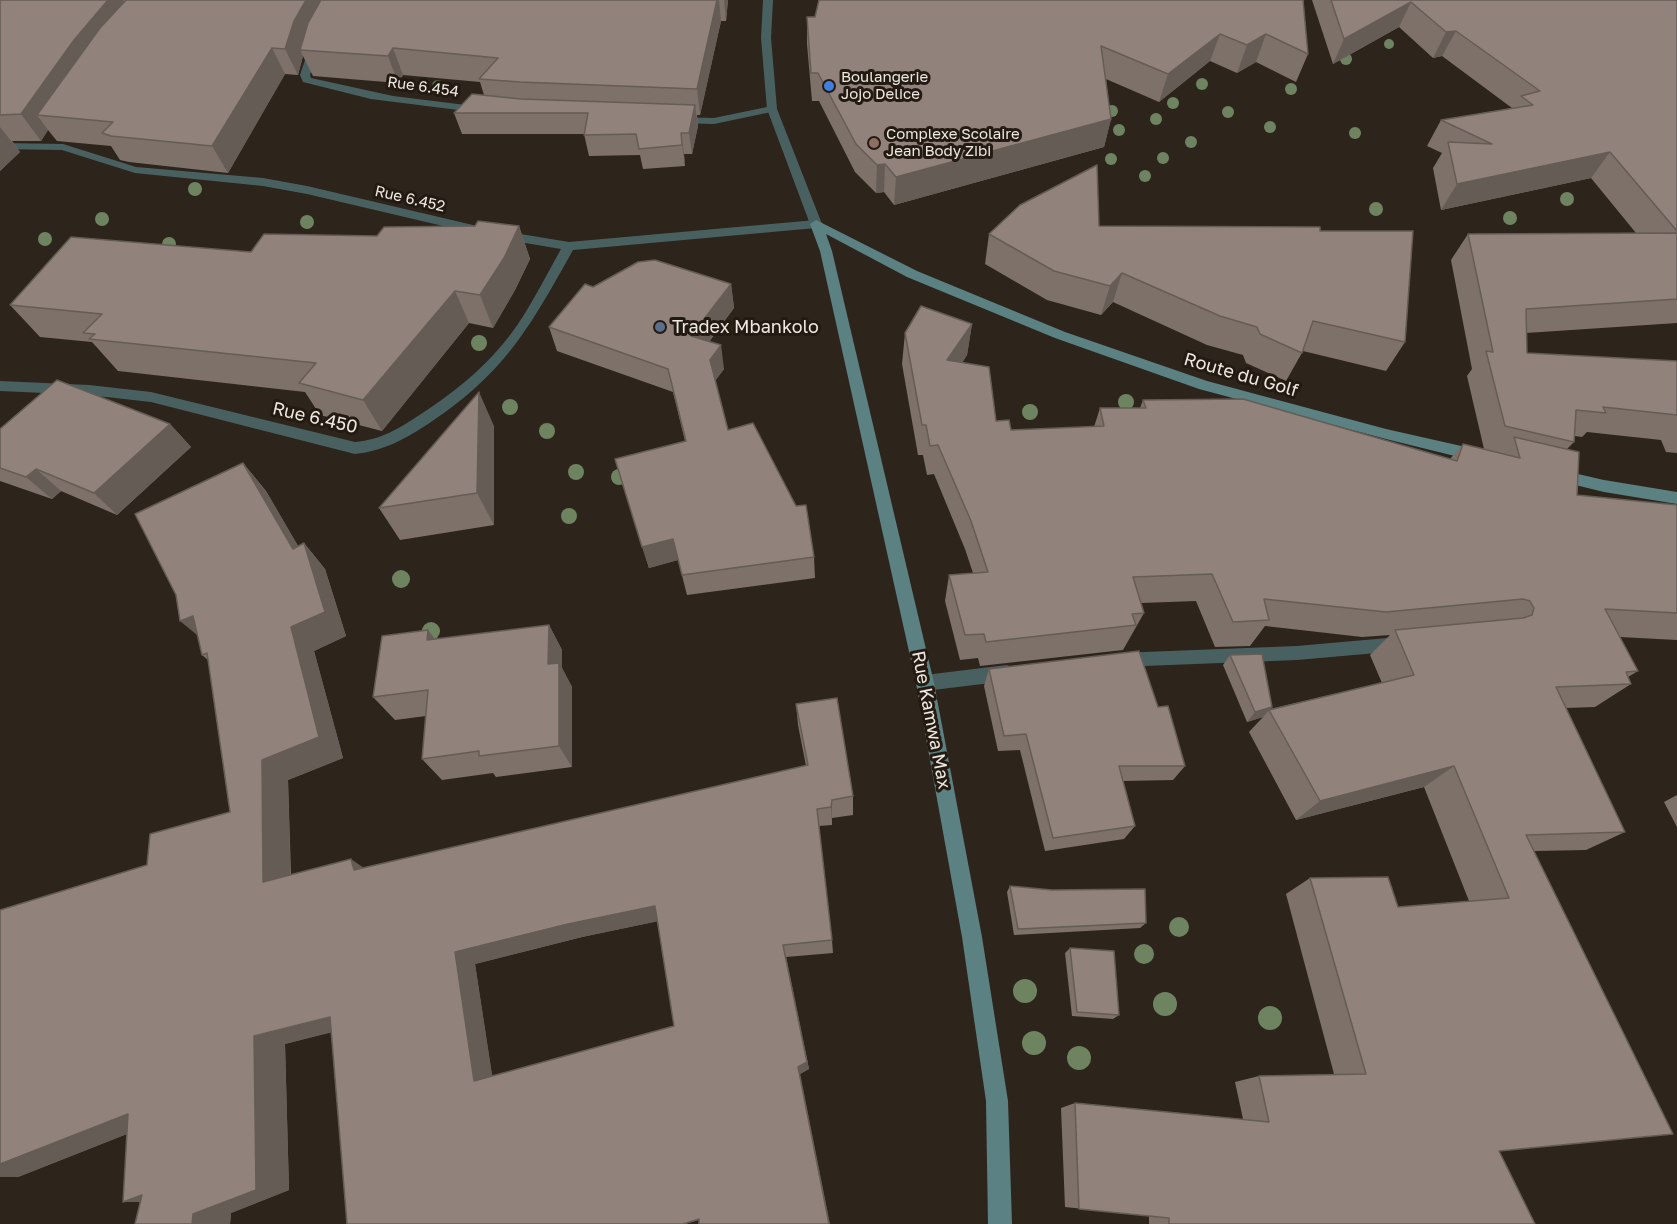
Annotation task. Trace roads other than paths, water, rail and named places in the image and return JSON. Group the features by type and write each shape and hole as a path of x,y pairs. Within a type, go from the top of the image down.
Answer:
{"main road":[{"name":"Route du Golf","path":"816,224 912,274 1071,339 1204,385 1489,459"},
{"name":"Rue Kamwa Max","path":"816,224 826,251 926,683 972,937 998,1101 1000,1224"},
{"path":"1547,472 1604,486 1677,498"}],"street":[{"path":"768,0 766,38 772,109 816,224"},
{"name":"Rue 6.454","path":"318,38 305,75 307,80 336,88 442,106 495,111"},
{"path":"667,120 714,121 772,109"},
{"name":"Rue 6.452","path":"0,146 48,142 135,170 263,182 307,190 490,233 569,246 816,224"},
{"name":"Rue 6.450","path":"0,386 89,390 151,397 355,448 373,447 391,441 441,408 484,374 515,338 569,246"},
{"path":"1102,662 1297,653 1416,642"},
{"path":"926,683 1020,672"}],"place":[{"name":"Boulangerie Jojo Delice","path":"829,86"},
{"name":"Complexe Scolaire Jean Body Zibi","path":"874,143"},
{"name":"Tradex Mbankolo","path":"660,327"}]}
